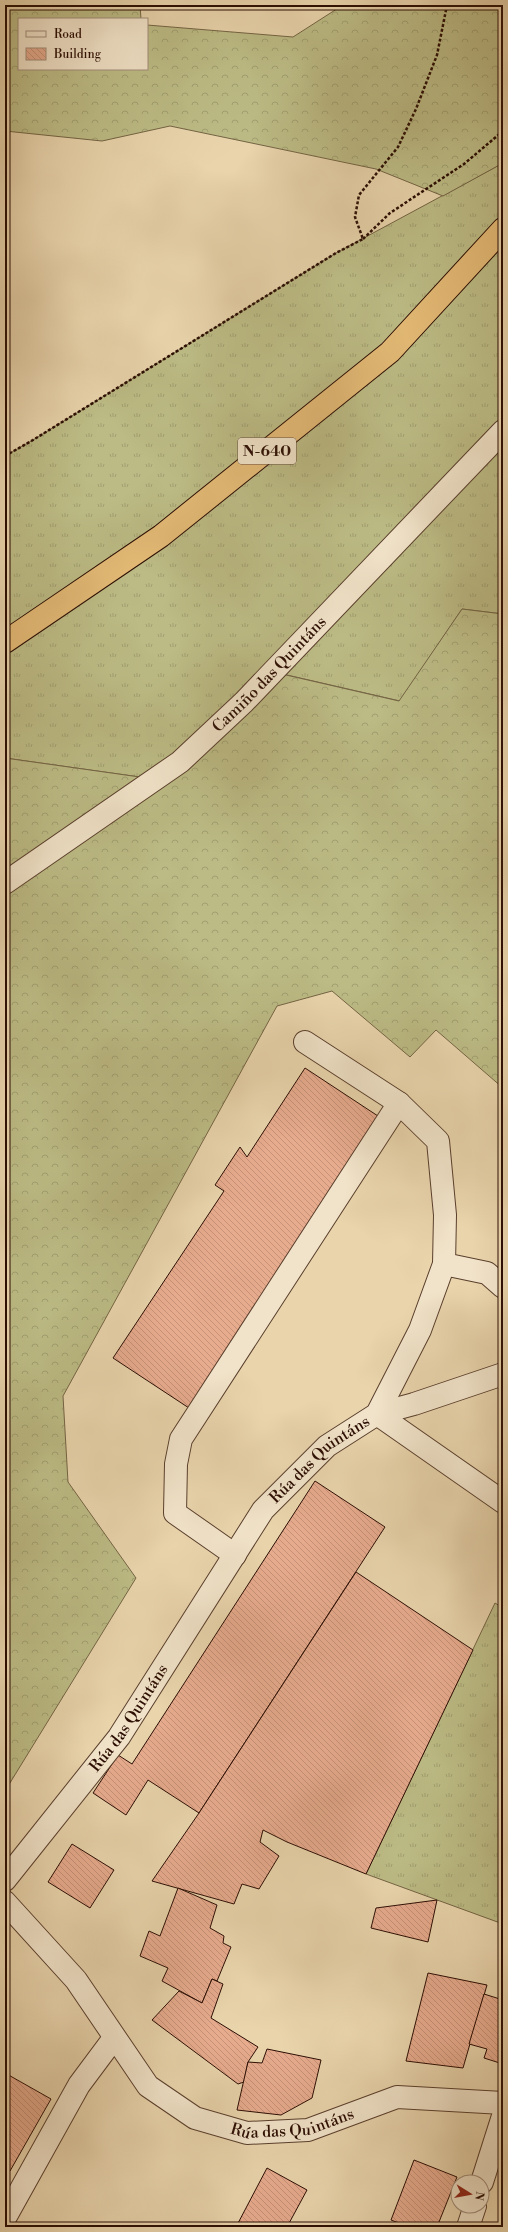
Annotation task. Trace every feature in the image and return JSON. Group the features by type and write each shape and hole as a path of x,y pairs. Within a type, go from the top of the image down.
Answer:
{"highway":[{"name":"N-640","path":"5,642 161,536 390,352 503,229"}],"street":[{"name":"Camiño das Quintáns","path":"5,883 180,762 249,697 503,431"},
{"name":"Rúa das Quintáns","path":"5,1880 119,1736 263,1510 327,1446 377,1414 420,1330 444,1264 444,1214 438,1140 399,1103 305,1042"},
{"path":"235,1555 175,1513 176,1464 180,1439 399,1103"},
{"path":"444,1264 487,1273 503,1287"},
{"path":"377,1414 414,1404 503,1374"},
{"path":"377,1414 503,1502"},
{"name":"Rúa das Quintáns","path":"5,1902 76,1980 148,2086 169,2102 195,2118 247,2134 308,2130 397,2097 503,2103"},
{"path":"5,2218 79,2085 114,2038"},
{"path":"485,2174 503,2116"},
{"path":"468,2227 472,2214"}],"path":[{"path":"363,239 354,217 359,195 398,147 416,110 437,54 447,5"},
{"path":"5,456 336,253 363,239 390,213 464,164 503,131"}],"green space":[{"path":"5,5 140,5 141,18 18,18 18,70 148,70 148,25 293,37 343,5 503,5 503,163 443,196 376,169 170,126 102,141 5,131"},
{"path":"503,163 503,614 462,609 400,701 274,672 154,779 5,758 5,456 336,253"},
{"path":"462,609 503,614 503,1088 436,1030 410,1057 332,991 277,1006 63,1396 68,1482 136,1578 5,1791 5,758 154,779 273,672 399,701"},
{"path":"495,1603 503,1608 503,1924 366,1874"}],"building":[{"path":"305,1068 381,1118 189,1408 113,1358 224,1191 215,1185 240,1147 247,1157"},
{"path":"315,1481 385,1527 199,1813 148,1780 126,1815 93,1793 118,1755 132,1764"},
{"path":"356,1572 473,1650 366,1874 287,1842 263,1830 260,1842 279,1856 259,1889 242,1884 234,1904 152,1881 199,1813"},
{"path":"72,1844 114,1870 90,1908 48,1882"},
{"path":"178,1888 217,1905 210,1928 224,1936 223,1943 231,1947 217,1981 212,1979 202,2003 162,1981 168,1968 140,1956 149,1931 160,1936"},
{"path":"437,1900 428,1942 371,1928 376,1908"},
{"path":"428,1973 487,1985 463,2068 406,2061"},
{"path":"212,1979 223,1984 211,2018 258,2047 248,2062 244,2082 238,2084 152,2020 179,1991 202,2003"},
{"path":"484,1994 503,2000 503,2064 484,2058 487,2049 469,2044"},
{"path":"267,2049 321,2060 312,2098 281,2115 237,2110 248,2062 262,2063"},
{"path":"5,2073 51,2099 10,2171 5,2169"},
{"path":"414,2160 450,2174 450,2194 437,2227 409,2227 391,2220"},
{"path":"267,2168 307,2190 287,2227 236,2227"}]}
